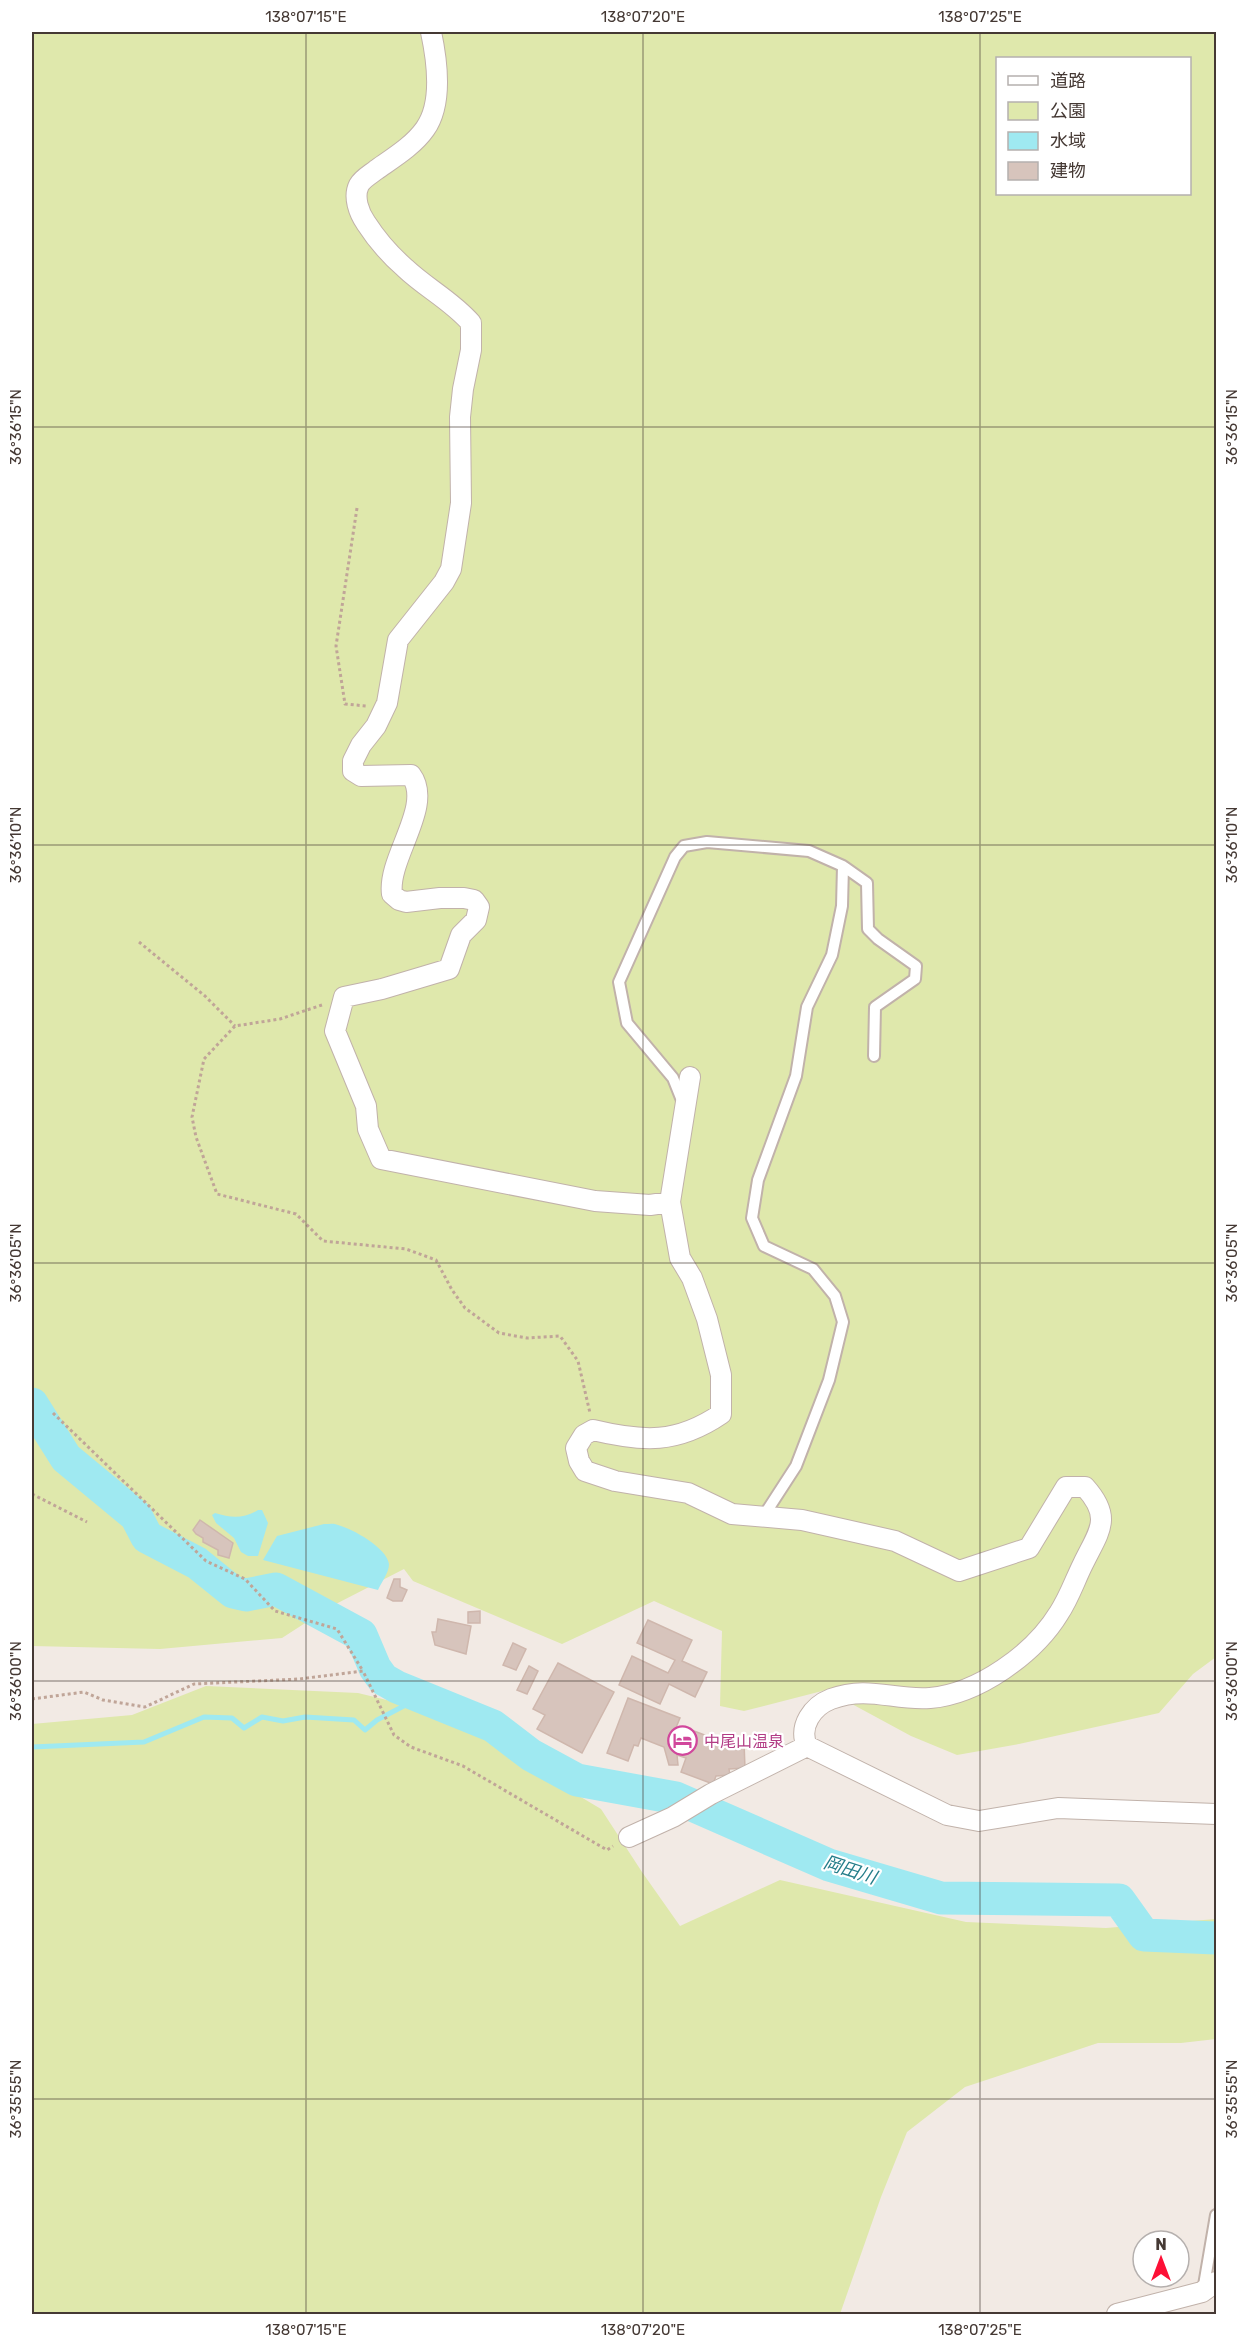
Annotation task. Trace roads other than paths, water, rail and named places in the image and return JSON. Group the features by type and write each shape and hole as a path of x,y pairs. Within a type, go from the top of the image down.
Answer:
{"street":[{"path":"431,32 436,54 437,77 432,115 426,129 412,144 360,183 356,194 365,222 383,247 405,269 459,310 471,323 472,337 460,417 461,503 451,569 444,582 398,640 385,707 376,726 361,745 353,761 353,771 361,776 411,775 416,782 418,792 412,823 392,878 392,894 406,902 464,898 474,900 479,907 476,920 461,935 449,969 382,989 344,997 335,1031 366,1106 368,1129 381,1159 595,1201 650,1204 670,1202"},
{"path":"690,1077 670,1202 680,1258 692,1278 707,1319 721,1375 721,1414 701,1428 653,1440 616,1436 593,1430 584,1435 576,1448 579,1461 585,1471 615,1481 688,1492 732,1514 802,1521 895,1541 959,1571 1029,1548 1066,1487 1084,1487 1098,1502 1102,1521 1096,1536 1059,1613 1046,1631 1008,1668 967,1690 930,1698 859,1691 830,1700 817,1707 806,1722 804,1739 807,1746 947,1815 979,1821 1058,1808 1216,1814"},
{"path":"629,1837 673,1817 711,1794 807,1746"},
{"path":"1117,2314 1210,2287"}],"lane":[{"path":"685,1108 673,1078 627,1023 618,982 675,857 684,846 707,842 809,851 843,866 867,883 868,929 878,939 916,966 915,979 875,1007 874,1056"},
{"path":"763,1517 796,1466 829,1380 843,1322 835,1296 813,1269 764,1246 752,1218 758,1180 796,1076 807,1007 832,955 842,906 843,866"},
{"path":"1210,2287 1216,2215"}],"water":[{"path":"262,1510 268,1523 258,1556 248,1556 241,1552 234,1538 216,1523 212,1515 215,1513 232,1517 242,1516"},
{"path":"324,1524 335,1524 352,1531 376,1546 387,1558 389,1567 378,1590 263,1560 277,1536"}],"waterway":[{"name":"岡田川","path":"32,1404 66,1458 136,1516 147,1537 197,1563 233,1592 246,1595 276,1589 361,1635 375,1668 383,1679 397,1687 493,1726 531,1755 577,1780 676,1798 829,1865 941,1898 1119,1900 1144,1935 1216,1938"},
{"path":"32,1747 144,1742 204,1717 232,1718 244,1728 262,1717 283,1721 305,1717 354,1720 365,1730 377,1720 421,1697"}],"place":[{"name":"中尾山温泉","path":"683,1741"}]}
